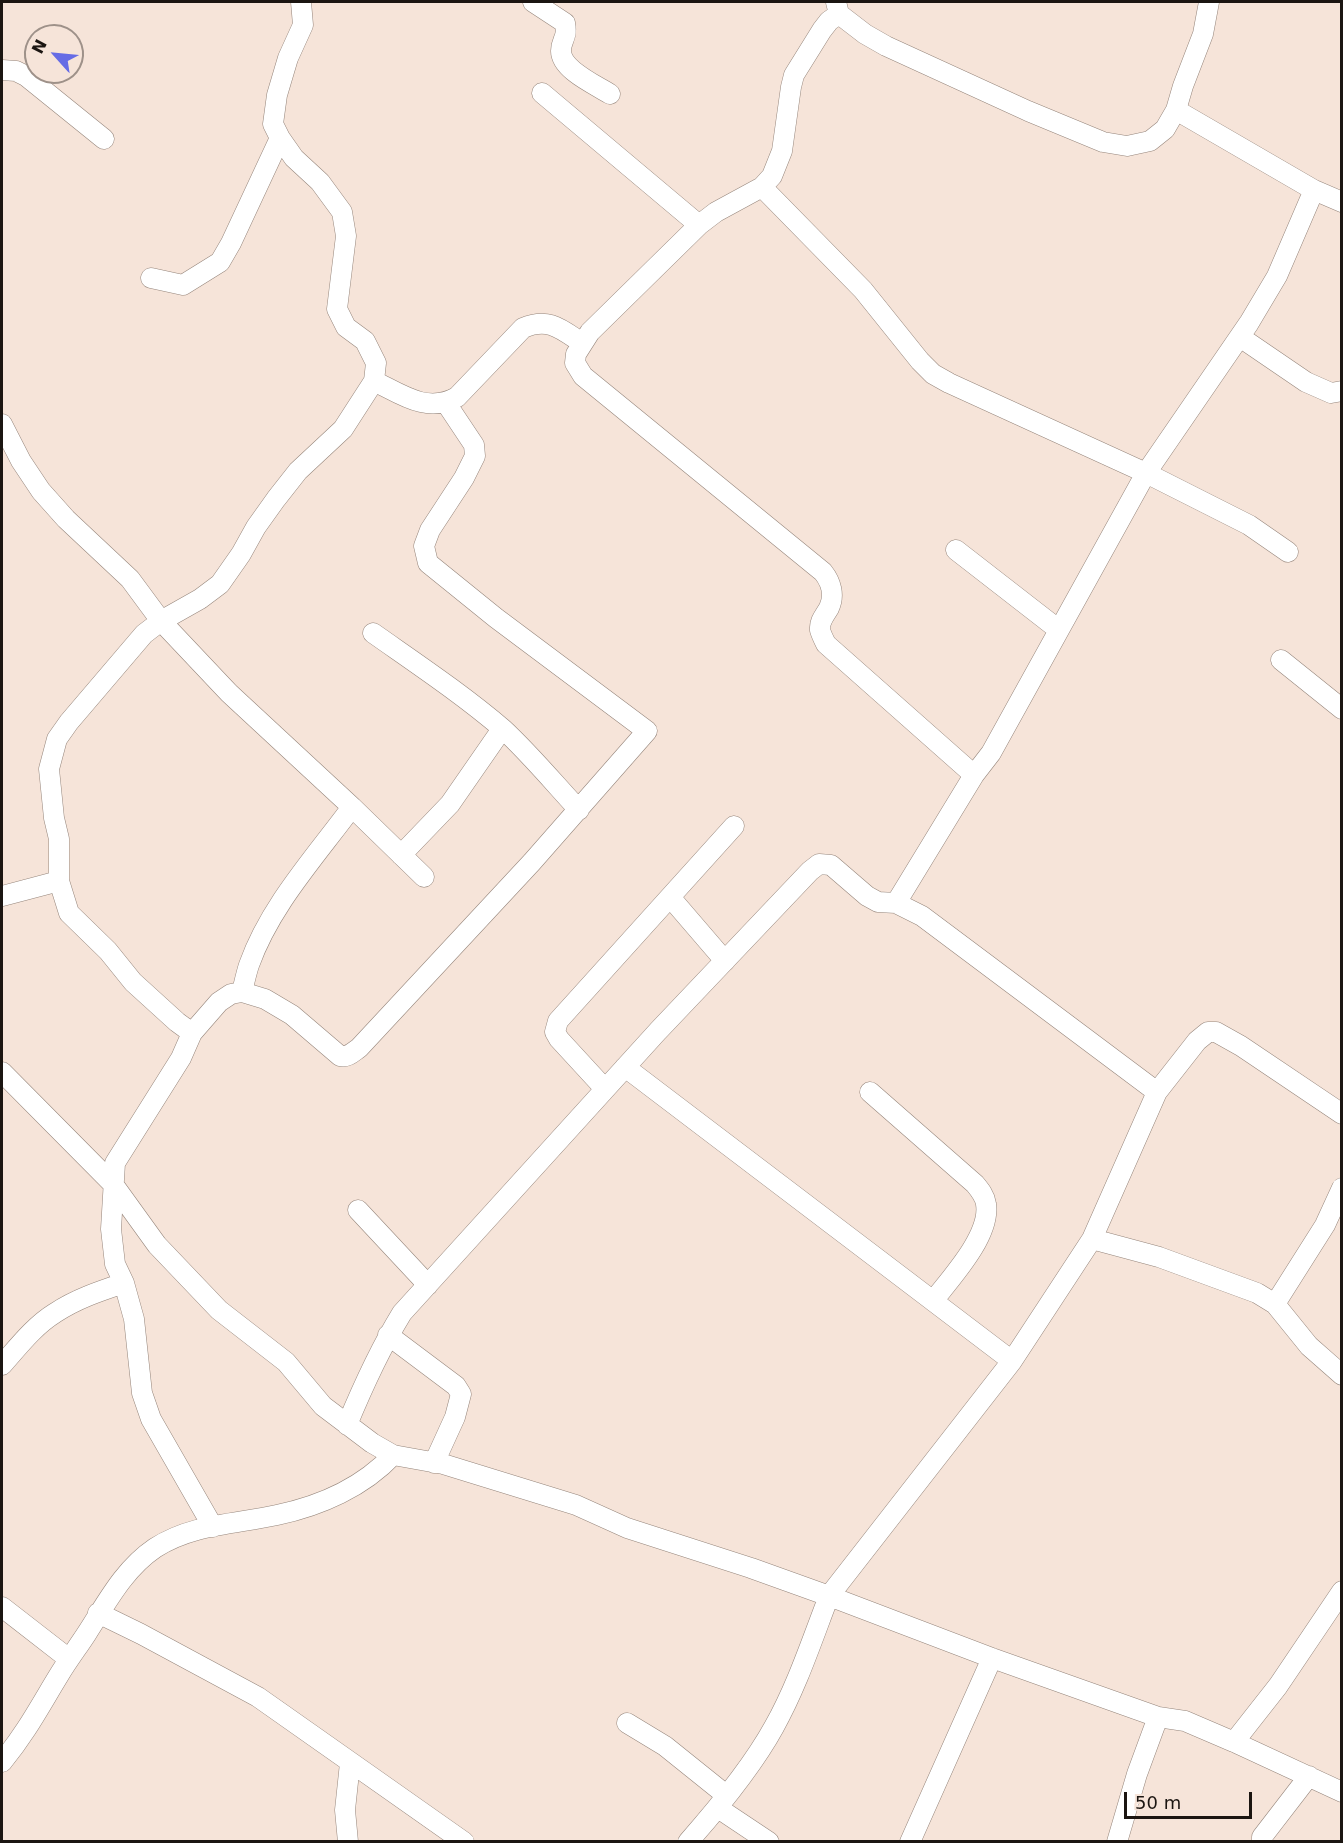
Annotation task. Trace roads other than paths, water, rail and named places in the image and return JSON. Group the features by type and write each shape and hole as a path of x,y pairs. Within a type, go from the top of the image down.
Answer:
{"street":[{"path":"192,1033 133,982 108,951 69,913 59,881 59,839 54,818 49,769 57,740 82,705 123,656 144,634 161,621 200,599 220,584 276,499 298,471 343,429 374,381 376,363 365,341 346,327 337,309 346,236 342,212 320,182 294,158 273,124 277,96 288,58 303,25 301,2"},
{"path":"533,2 565,23 567,34 561,48 562,57 568,68 610,94"},
{"path":"975,776 826,644 820,629 832,595 831,582 823,572 584,376 575,363 576,354 590,332 699,225 716,212 762,187 771,176 782,151 790,87 794,75 837,8 865,34 886,46 1028,111 1103,142 1127,146 1150,141 1165,129 1176,110 1203,34 1209,2"},
{"path":"2,70 16,71 26,76 104,139"},
{"path":"542,93 699,225"},
{"path":"1176,110 1314,190 1341,202"},
{"path":"151,278 183,285 220,262 280,138"},
{"path":"762,187 863,290 933,374 1146,473 1249,525 1288,552"},
{"path":"896,903 991,753 1146,473 1240,337 1277,276 1314,190"},
{"path":"374,381 414,400 431,405 446,403 457,397 523,328 544,323 557,326 582,343"},
{"path":"1240,337 1306,382 1330,393 1341,391"},
{"path":"213,1527 151,1419 142,1393 134,1319 124,1283 115,1264 111,1229 115,1163 181,1058 192,1033 219,1002 231,994 242,992 265,999 292,1015 340,1056 350,1055 359,1048 579,810 647,731 496,618 428,563 424,546 430,530 464,478 475,456 474,445 446,403"},
{"path":"2,424 21,461 41,490 66,519 130,579 161,621 228,693 424,877"},
{"path":"956,550 1059,630"},
{"path":"373,633 431,673 502,729 519,744 579,810"},
{"path":"1281,660 1341,709"},
{"path":"401,855 450,804 502,729"},
{"path":"242,992 249,966 267,926 352,807"},
{"path":"605,1089 559,1039 555,1026 734,826"},
{"path":"347,1425 367,1376 402,1313 625,1067 819,864 831,865 867,896 878,902 896,903 922,916 1157,1092"},
{"path":"2,896 59,881"},
{"path":"670,897 725,961"},
{"path":"688,1842 740,1778 773,1729 794,1686 830,1596 1012,1361 1092,1239 1157,1092 1197,1041 1208,1032 1216,1032 1241,1046 1341,1114"},
{"path":"625,1067 1012,1361"},
{"path":"2,1072 113,1184 157,1245 219,1310 286,1362 323,1406 372,1443 393,1455 434,1463 576,1505 627,1528 830,1596 992,1658 1158,1717 1185,1721 1341,1792"},
{"path":"870,1092 975,1184 982,1192 986,1204 986,1216 973,1246 933,1302"},
{"path":"1275,1304 1325,1225 1341,1188"},
{"path":"358,1210 428,1285"},
{"path":"1092,1239 1159,1257 1257,1293 1275,1304 1309,1346 1341,1375"},
{"path":"2,1364 29,1334 54,1314 87,1295 124,1283"},
{"path":"388,1335 456,1386 461,1394 455,1417 434,1463"},
{"path":"2,1762 39,1712 69,1659 126,1573 155,1549 184,1533 278,1515 325,1501 356,1485 384,1465 393,1455"},
{"path":"1234,1742 1278,1686 1341,1591"},
{"path":"2,1607 69,1659"},
{"path":"98,1613 258,1697 464,1842"},
{"path":"910,1842 992,1658"},
{"path":"1117,1842 1137,1774 1158,1717"},
{"path":"627,1724 665,1746 769,1842"},
{"path":"348,1842 345,1810 350,1763"},
{"path":"1262,1842 1262,1837 1309,1776"}]}
